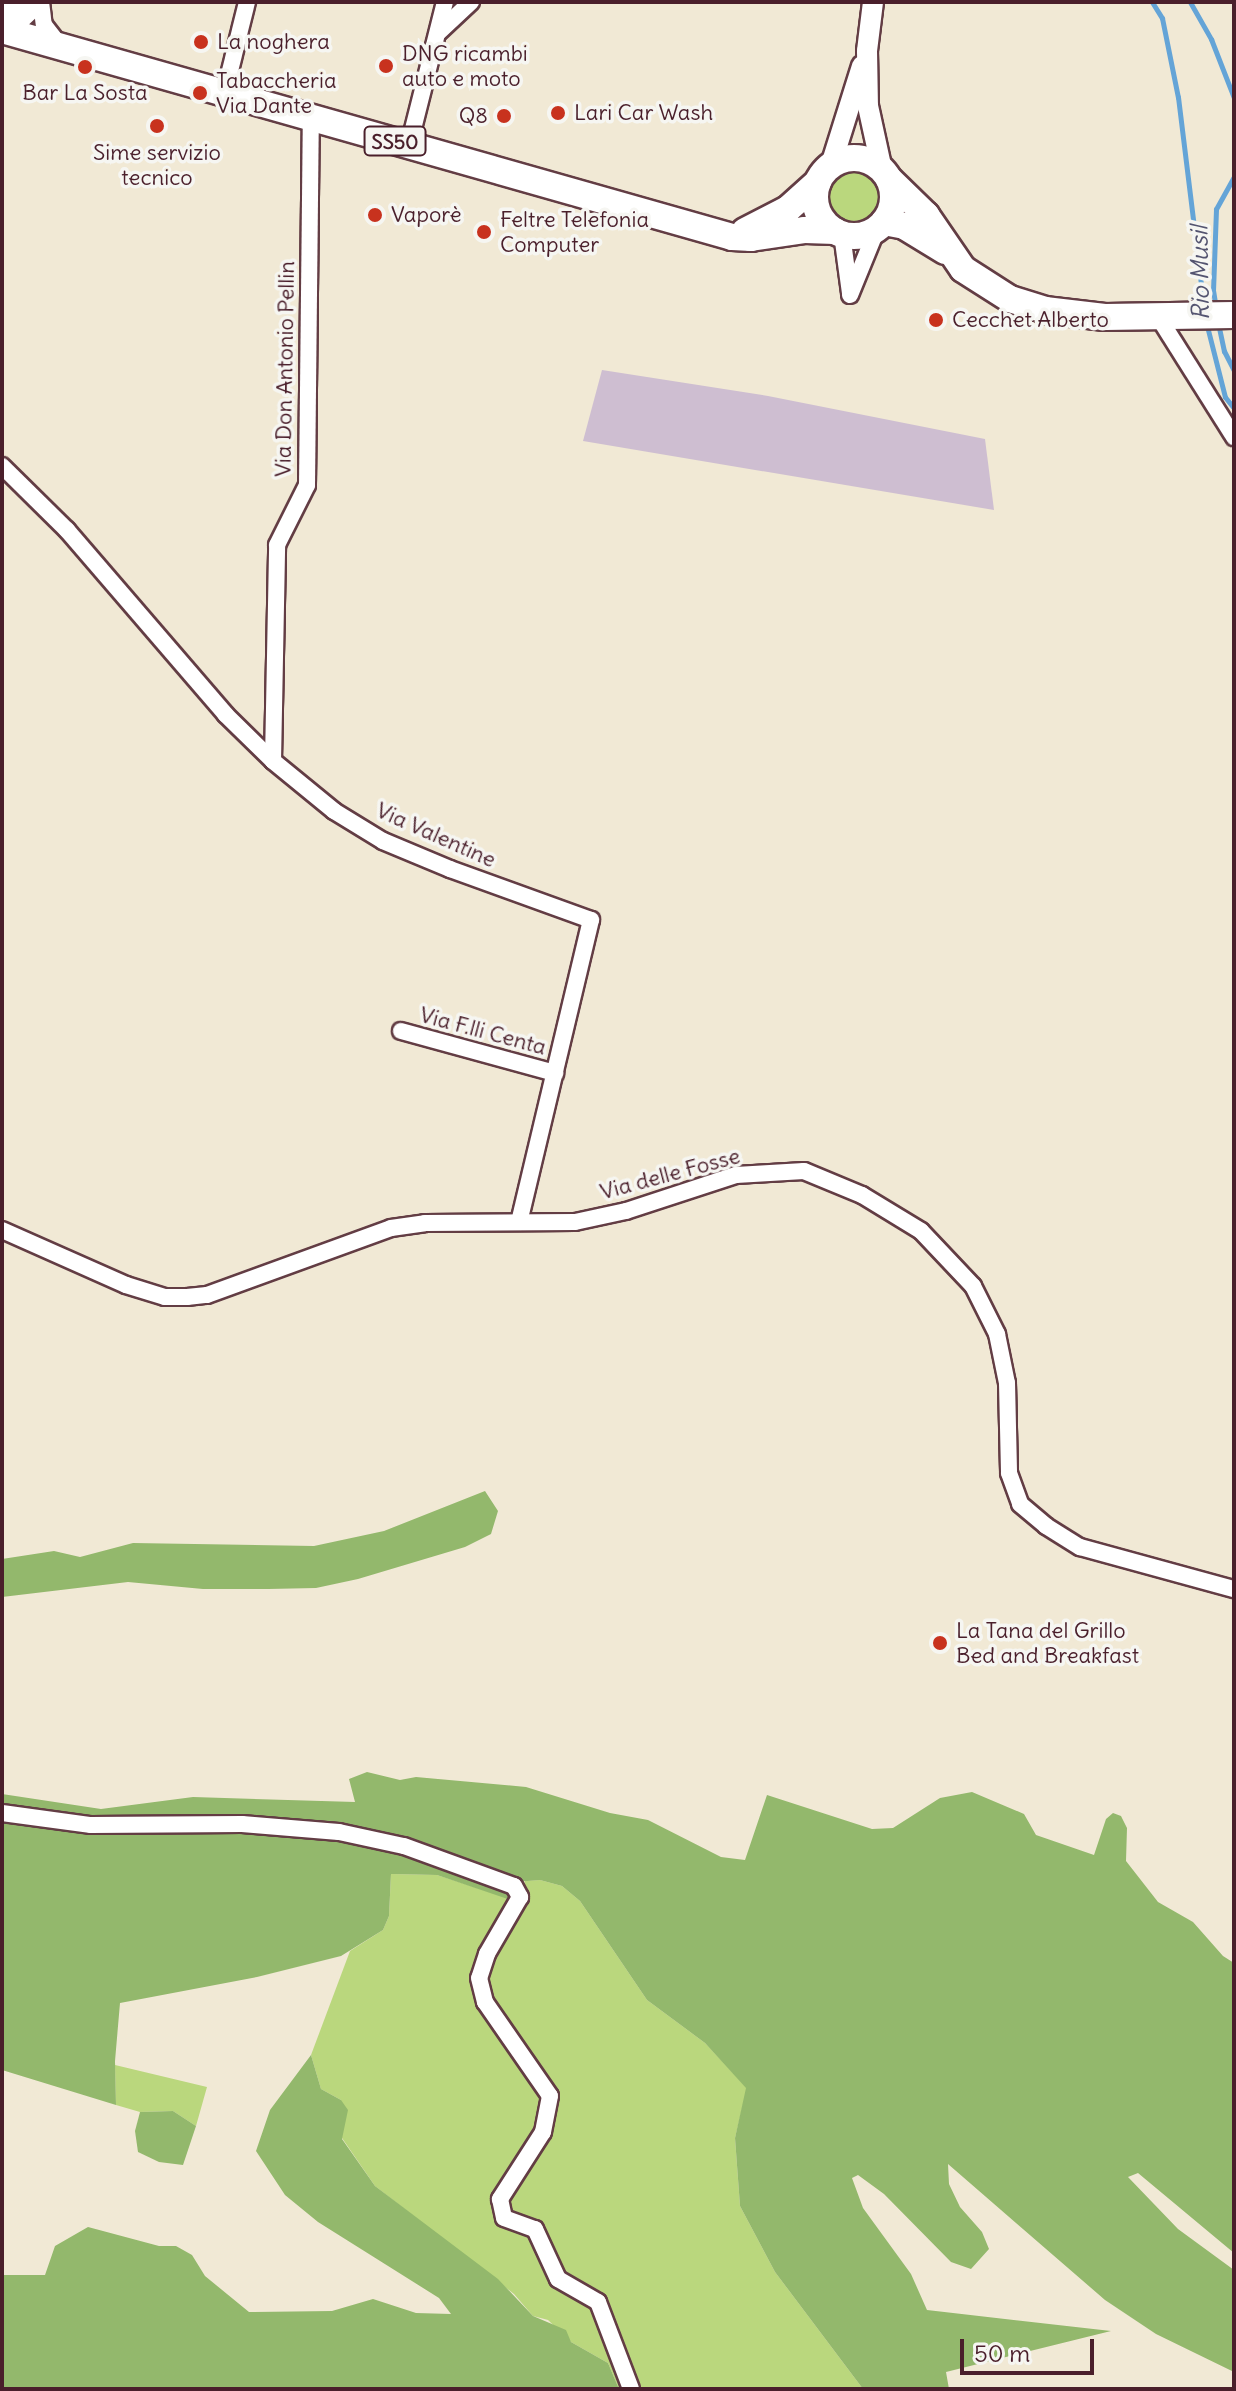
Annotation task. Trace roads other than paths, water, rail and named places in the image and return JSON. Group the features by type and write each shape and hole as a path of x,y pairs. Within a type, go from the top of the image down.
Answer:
{"main road":[{"name":"SS50","path":"2,28 732,237 751,238 805,230 857,236 881,225 922,235 989,289 1034,307 1072,314 1170,318 1228,316"},
{"name":"SS50","path":"824,173 852,158 863,159 886,174 926,215 953,257"},
{"path":"824,173 817,210 839,233"},
{"path":"732,237 788,209 824,173"},
{"path":"881,225 893,201 886,174"}],"street":[{"path":"2,13 25,2"},
{"path":"2,28 22,20 41,2"},
{"path":"41,2 44,25 59,44"},
{"path":"225,91 247,2"},
{"path":"409,145 445,2"},
{"path":"437,34 471,2"},
{"path":"873,2 867,51 868,106 886,174"},
{"path":"824,173 867,51"},
{"name":"Via Don Antonio Pellin","path":"273,761 277,545 307,485 311,116"},
{"path":"839,233 850,295 881,225"},
{"path":"1170,318 1234,437"},
{"name":"Via Valentine","path":"2,466 67,530 225,714 273,761 334,811 383,841 591,920 519,1222"},
{"name":"Via F.lli Centa","path":"401,1031 555,1073"},
{"name":"Via delle Fosse","path":"2,1230 126,1285 165,1297 187,1297 207,1295 391,1228 425,1223 575,1222 626,1211 736,1175 804,1171 862,1195 921,1231 973,1286 997,1334 1007,1383 1009,1473 1020,1504 1046,1526 1080,1547 1234,1589"},
{"path":"2,1813 91,1825 242,1824 339,1832 404,1846 514,1886 520,1897 487,1954 479,1978 485,2002 550,2096 543,2132 500,2199 504,2218 535,2229 558,2279 598,2302 631,2389"}],"waterway":[{"path":"1152,2 1162,18 1178,97 1204,309"},
{"name":"Rio Musil","path":"1190,2 1211,39 1234,98"},
{"name":"Rio Musil","path":"1216,309 1213,291 1216,209 1234,176"},
{"path":"1206,322 1225,397 1234,408"},
{"name":"Rio Musil","path":"1218,323 1224,351 1234,371"}],"place":[{"name":"La noghera","path":"201,42"},
{"name":"DNG ricambi auto e moto","path":"386,66"},
{"name":"Bar La Sosta","path":"85,67"},
{"name":"Tabaccheria Via Dante","path":"200,93"},
{"name":"Lari Car Wash","path":"558,113"},
{"name":"Q8","path":"504,116"},
{"name":"Sime servizio tecnico","path":"157,126"},
{"name":"Vaporè","path":"375,215"},
{"name":"Feltre Telefonia Computer","path":"484,232"},
{"name":"Cecchet Alberto","path":"936,320"},
{"name":"La Tana del Grillo Bed and Breakfast","path":"940,1643"}]}
